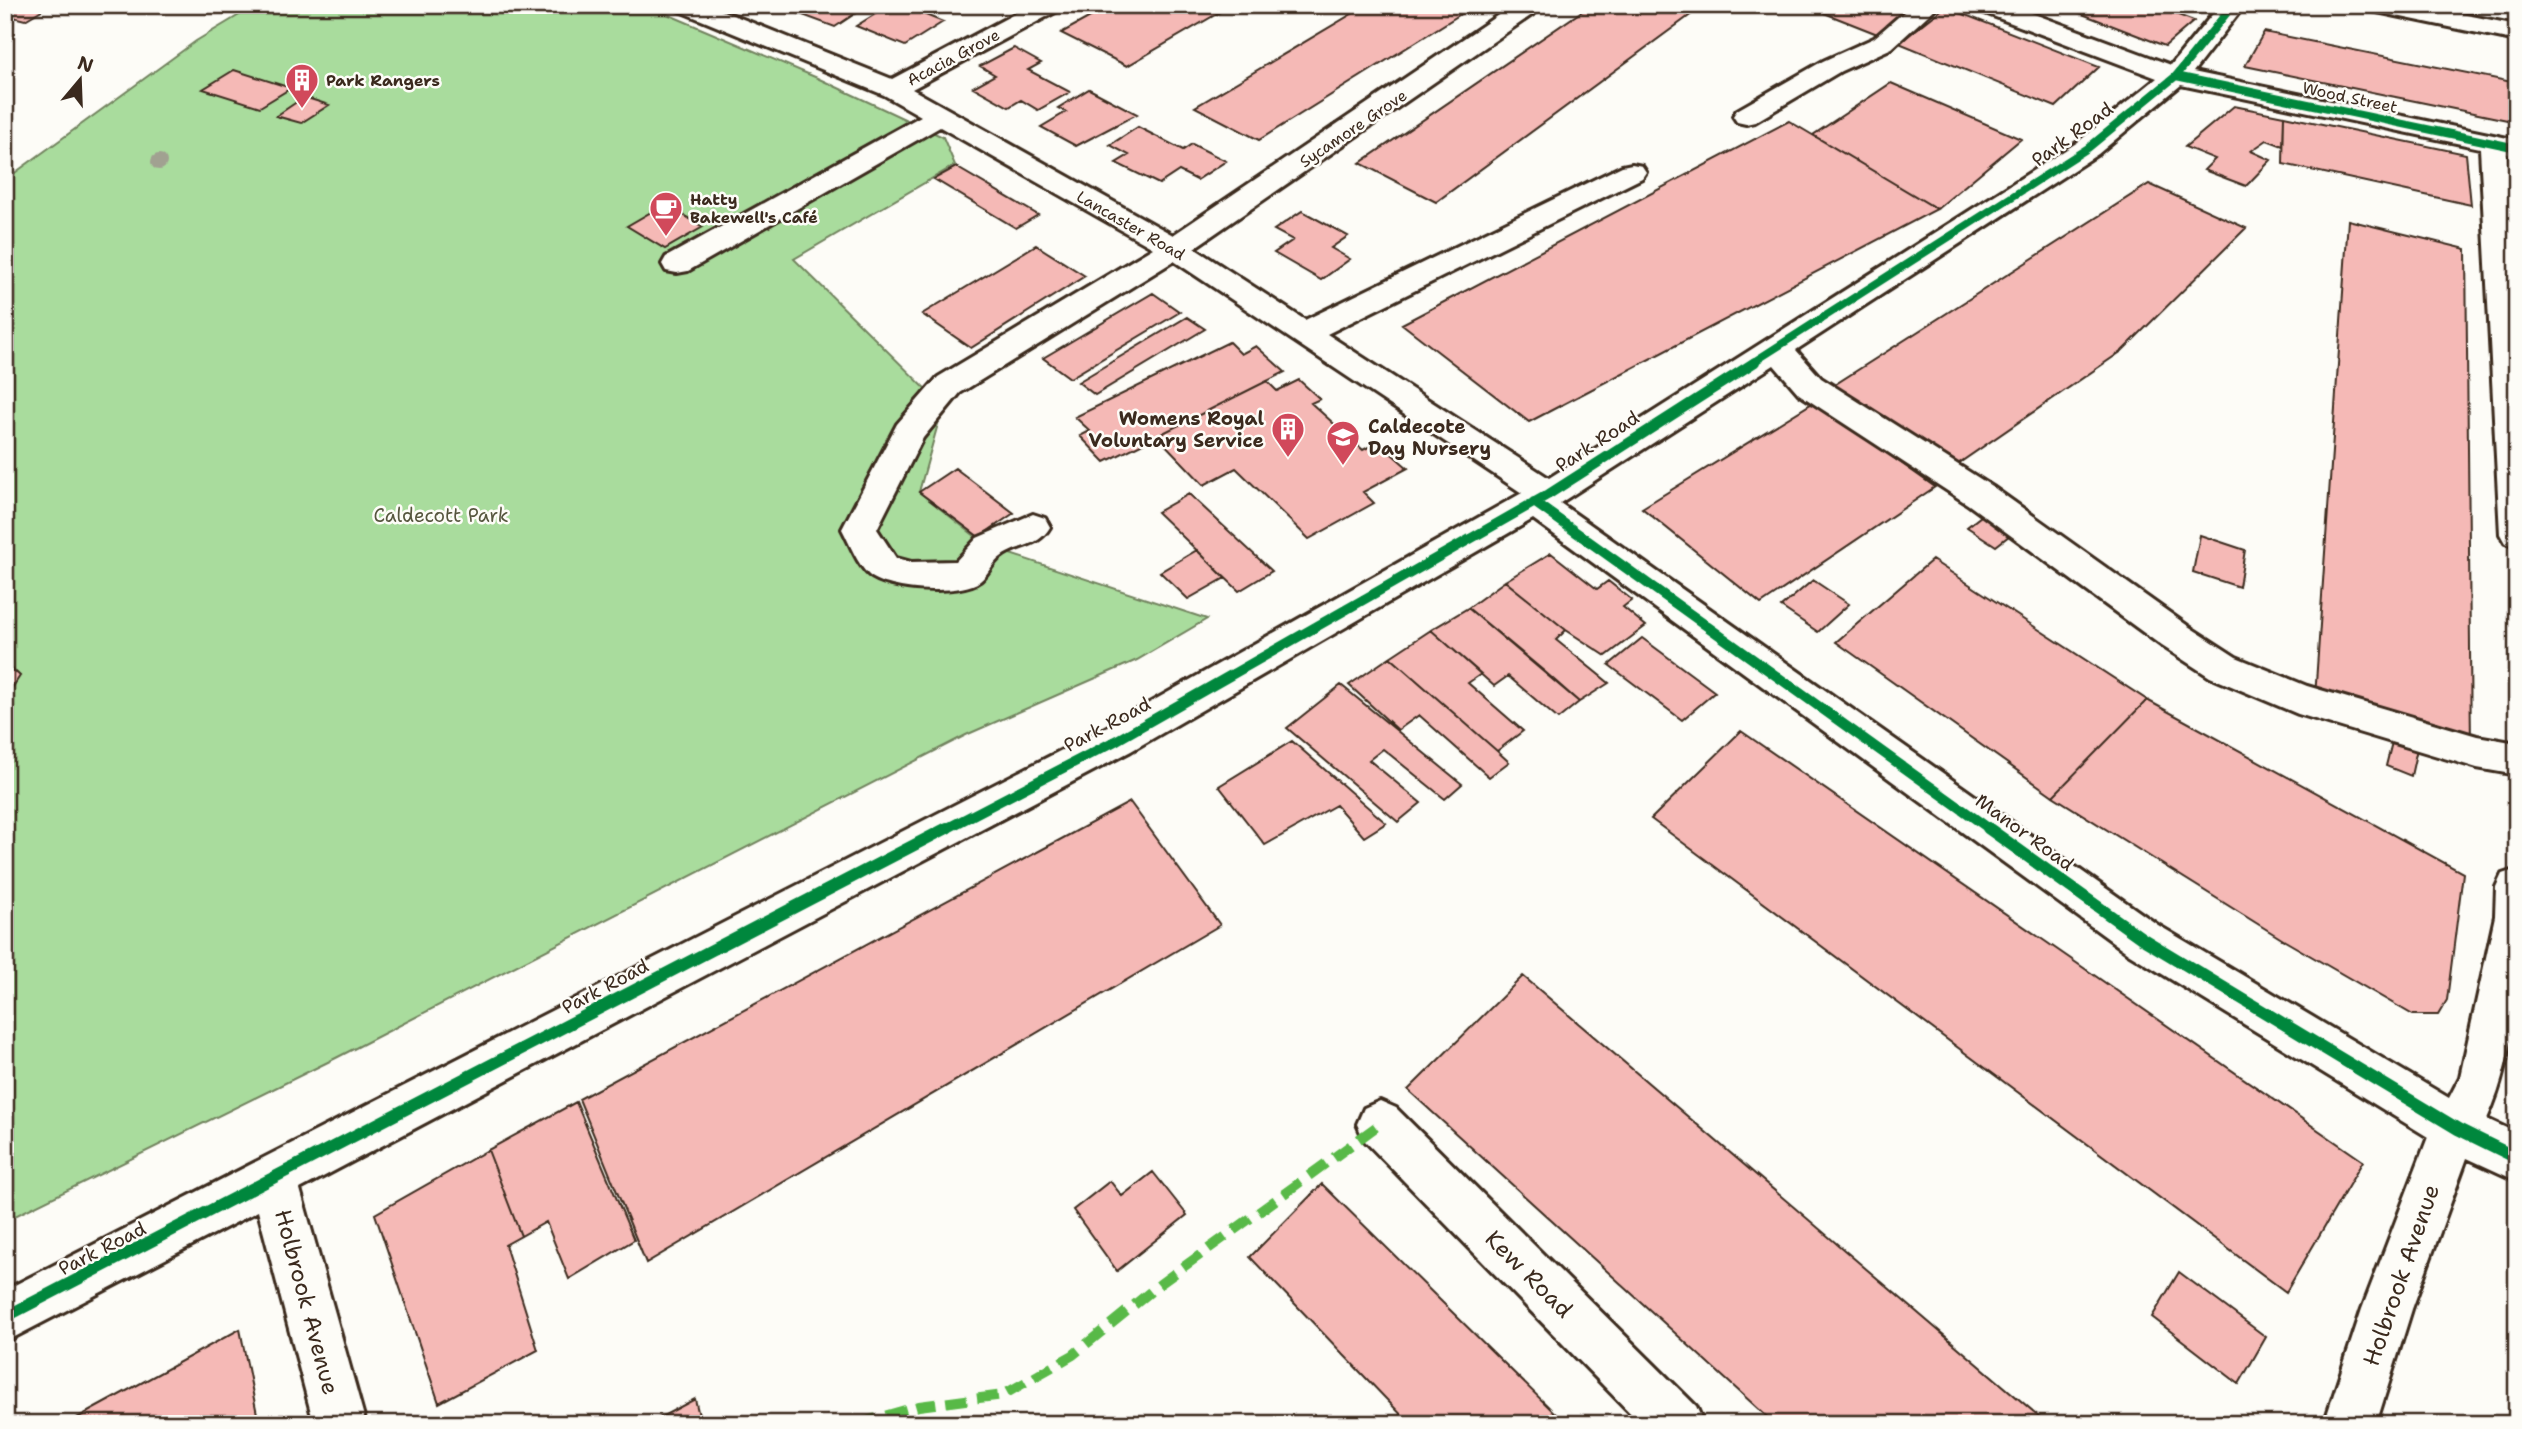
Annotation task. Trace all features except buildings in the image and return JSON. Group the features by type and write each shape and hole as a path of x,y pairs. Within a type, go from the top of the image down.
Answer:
{"street":[{"name":"Lancaster Road","path":"686,5 893,89 938,117 1174,248 1304,333 1541,498"},
{"name":"Acacia Grove","path":"893,89 1050,5"},
{"name":"Sycamore Grove","path":"1033,527 1024,534 989,547 966,573 907,575 883,567 859,529 909,432 948,385 1174,248 1530,5"},
{"path":"1745,116 1832,66 1883,43 1927,5"},
{"name":"Wood Street","path":"1986,5 2176,76 2505,146"},
{"name":"Park Road","path":"5,1317 274,1180 1117,740 1541,498 2088,148 2176,76 2233,5"},
{"path":"2377,5 2517,33"},
{"path":"677,264 938,117"},
{"path":"2505,146 2517,534"},
{"path":"1304,333 1632,172"},
{"path":"1776,347 1810,386 1980,496 2175,636 2223,667 2298,699 2477,752 2517,759"},
{"name":"Manor Road","path":"1541,498 2143,939 2458,1129 2517,1158"},
{"name":"Holbrook Avenue","path":"2350,1424 2387,1309 2445,1151 2482,1083 2516,916 2517,887"},
{"name":"Kew Road","path":"1380,1124 1678,1424"},
{"name":"Holbrook Avenue","path":"274,1180 340,1424"}],"green space":[{"name":"Caldecott Park","path":"256,5 639,5 667,14 815,77 943,137 955,165 794,259 943,406 919,492 989,547 1207,619 1137,660 966,735 336,1058 5,1221 5,180 196,41"}],"marked path":[{"path":"856,1424 919,1406 1003,1395 1073,1355 1160,1284 1380,1124"}],"cycle path":[{"path":"5,1317 1117,740 1549,494 2088,148 2176,76 2233,5"},
{"path":"2176,76 2517,148"},
{"path":"1534,502 2143,939 2458,1129 2517,1158"}],"place":[{"name":"Park Rangers","path":"302,110"},
{"name":"Hatty Bakewell's Café","path":"666,238"},
{"name":"Womens Royal Voluntary Service","path":"1288,459"},
{"name":"Caldecote Day Nursery","path":"1343,467"}]}
